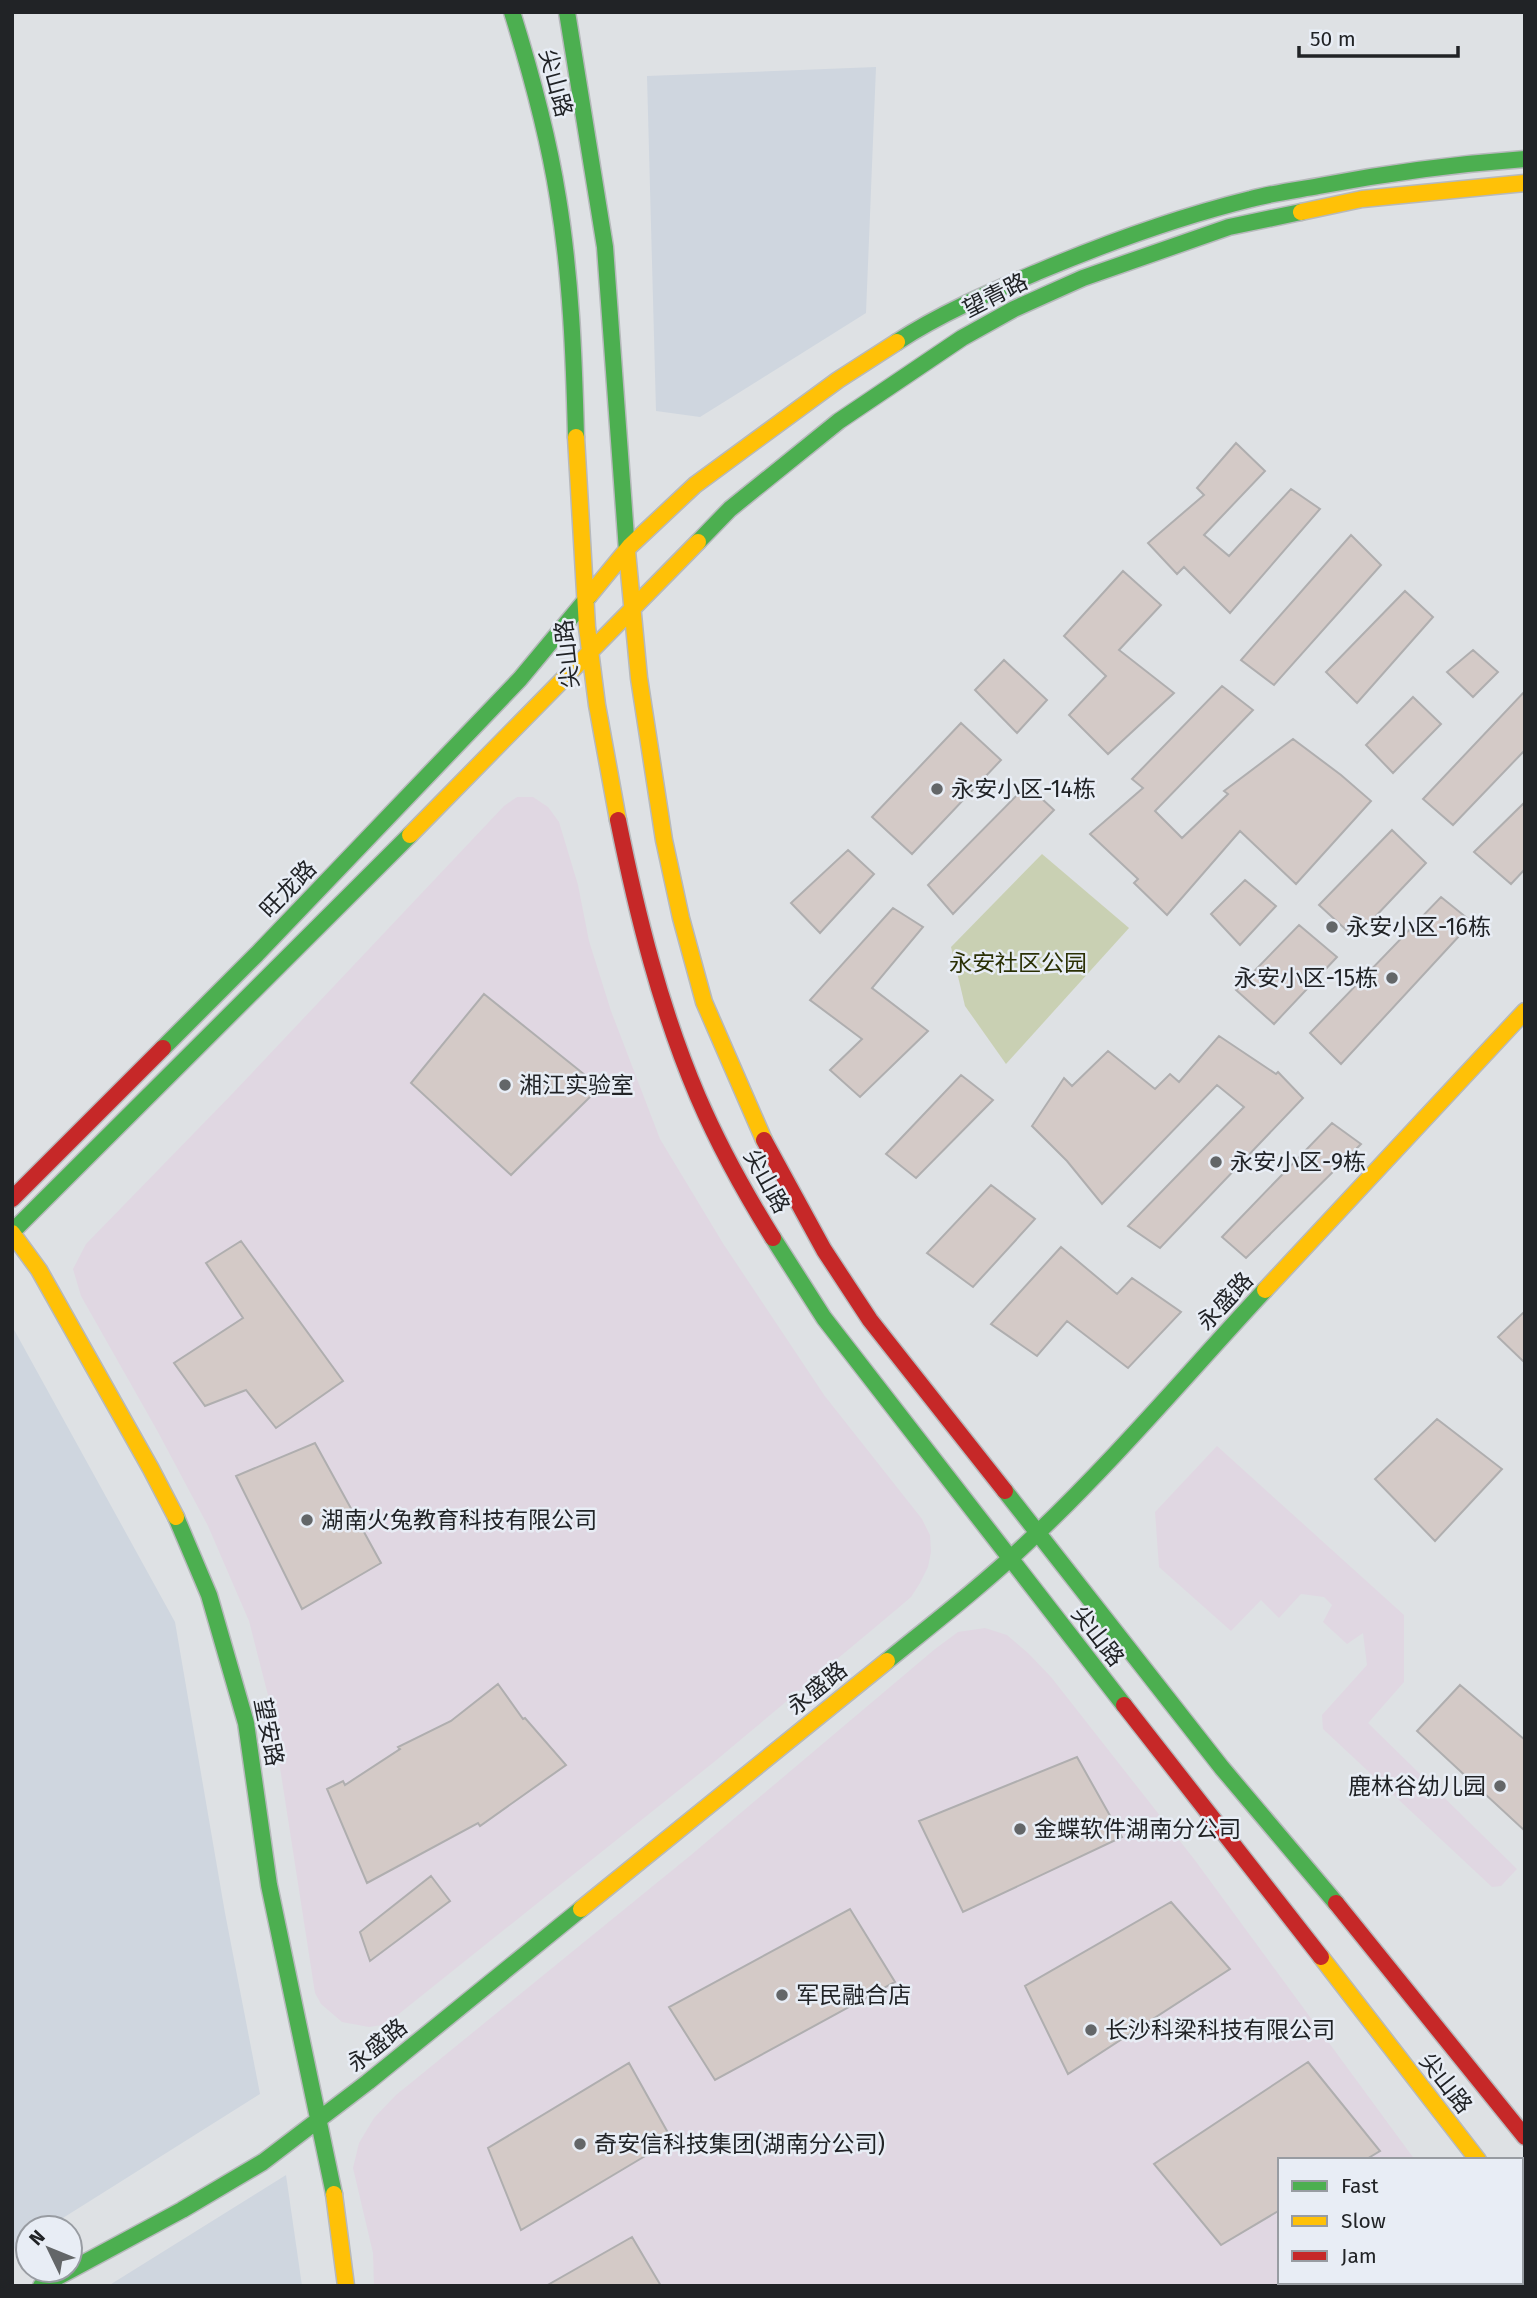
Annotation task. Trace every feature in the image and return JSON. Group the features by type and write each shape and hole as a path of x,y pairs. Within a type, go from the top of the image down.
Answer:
{"main road":[{"name":"尖山路","path":"512,12 542,117 562,224 571,310 584,601 598,722 640,920 679,1045 716,1136 762,1220 824,1318 1476,2158"},
{"name":"尖山路","path":"567,12 605,247 639,678 666,853 704,1002 739,1086 786,1184 824,1250 870,1320 1222,1768 1354,1924 1525,2137"},
{"name":"望青路","path":"584,601 627,549 695,485 838,380 914,331 994,291 1112,241 1254,198 1367,177 1461,164 1525,159"},
{"name":"望青路","path":"589,654 730,509 787,461 912,370 962,338 1026,304 1083,278 1229,227 1363,200 1525,183"},
{"name":"旺龙路","path":"12,1199 267,944 520,679 584,601"},
{"path":"12,1233 589,654"},
{"name":"永盛路","path":"1034,1527 1082,1471 1525,994"},
{"name":"永盛路","path":"84,2258 193,2203 263,2162 375,2062 956,1589 1005,1554 1091,1478 1525,1011"},
{"name":"望安路","path":"12,1233 38,1270 151,1469 179,1524 209,1595 247,1723 269,1885 311,2118 336,2286"},
{"name":"望安路","path":"12,1254 40,1297 140,1475 169,1530 197,1597 219,1665 233,1724 257,1886 342,2244 346,2286"},
{"name":"永盛路","path":"84,2250 176,2201 311,2118"}],"shaded area":[{"path":"876,67 866,313 700,417 656,411 647,76"},
{"path":"517,797 533,797 548,807 559,822 578,885 589,941 611,1011 660,1139 724,1245 824,1395 922,1519 930,1535 931,1552 928,1567 920,1583 911,1597 897,1609 714,1762 395,2017 382,2025 369,2027 342,2022 321,2004 315,1993 270,1703 249,1621 208,1526 81,1296 73,1269 86,1244 504,806"},
{"path":"12,1326 175,1622 225,1913 260,2094 69,2214 14,2214 12,2250"},
{"path":"1217,1446 1404,1615 1404,1682 1368,1723 1517,1869 1501,1886 1492,1887 1323,1729 1322,1715 1367,1665 1363,1633 1347,1644 1323,1622 1332,1605 1324,1597 1301,1594 1279,1618 1261,1600 1231,1631 1159,1567 1155,1512"},
{"path":"985,1628 1007,1635 1051,1677 1194,1859 1414,2158 1278,2158 1278,2284 1436,2284 1434,2286 374,2286 373,2253 353,2168 359,2143 374,2118 396,2095 691,1855 958,1632"},
{"path":"286,2175 302,2286 108,2286"}],"green space":[{"name":"永安社区公园","path":"1042,854 1129,928 1006,1064 965,1006 951,947"}],"building":[{"path":"1236,443 1265,471 1204,535 1229,556 1291,489 1320,509 1230,613 1184,567 1177,574 1148,543 1204,495 1197,488"},
{"path":"1351,535 1381,565 1274,685 1241,660"},
{"path":"1123,571 1161,605 1119,650 1174,693 1108,754 1069,715 1106,676 1064,636"},
{"path":"1405,591 1433,617 1357,703 1326,672"},
{"path":"1473,650 1498,672 1473,697 1447,672"},
{"path":"1004,660 1047,700 1017,733 975,690"},
{"path":"1222,686 1253,710 1155,811 1182,838 1228,794 1224,791 1293,739 1371,801 1296,884 1240,831 1167,915 1134,883 1138,879 1090,834 1143,788 1132,779"},
{"path":"1525,691 1525,750 1453,825 1423,799"},
{"path":"1413,697 1441,724 1393,773 1366,745"},
{"name":"永安小区-14栋","path":"961,723 1001,760 912,854 872,817"},
{"path":"1027,785 1054,810 953,914 928,885"},
{"path":"1525,802 1525,869 1511,884 1474,852"},
{"path":"1392,830 1426,863 1355,938 1319,905"},
{"path":"848,850 874,874 820,933 791,903"},
{"path":"1245,880 1276,906 1240,945 1211,914"},
{"name":"永安小区-15栋","path":"1441,897 1472,922 1341,1064 1310,1033"},
{"path":"893,908 923,927 872,988 928,1031 860,1097 830,1070 862,1039 810,1000"},
{"path":"1299,925 1337,957 1274,1024 1236,990"},
{"name":"湘江实验室","path":"484,994 600,1087 511,1175 411,1083"},
{"path":"1219,1036 1276,1074 1278,1072 1303,1098 1160,1248 1128,1226 1244,1107 1217,1085 1102,1204 1067,1161 1032,1126 1064,1078 1072,1086 1108,1051 1155,1089 1170,1074 1179,1082"},
{"path":"961,1075 993,1100 916,1178 886,1154"},
{"path":"1332,1123 1361,1144 1246,1258 1222,1237"},
{"path":"991,1185 1035,1219 973,1287 927,1253"},
{"path":"241,1241 343,1381 276,1428 246,1390 205,1406 174,1363 243,1318 206,1263"},
{"path":"1061,1247 1117,1294 1132,1278 1181,1312 1128,1368 1067,1321 1037,1356 991,1324"},
{"path":"1525,1311 1525,1363 1498,1337"},
{"path":"1437,1419 1502,1469 1435,1541 1375,1479"},
{"name":"湖南火兔教育科技有限公司","path":"315,1443 381,1563 302,1609 236,1476"},
{"path":"498,1684 523,1719 525,1718 566,1765 480,1826 478,1823 367,1883 327,1789 343,1781 345,1785 400,1749 398,1747 451,1721"},
{"name":"鹿林谷幼儿园","path":"1460,1685 1525,1740 1525,1831 1417,1731"},
{"name":"金蝶软件湖南分公司","path":"1077,1757 1122,1837 963,1912 919,1821"},
{"path":"431,1876 450,1901 370,1961 360,1932"},
{"name":"长沙科梁科技有限公司","path":"1171,1902 1230,1969 1068,2074 1025,1986"},
{"name":"军民融合店","path":"850,1909 895,1982 715,2080 669,2007"},
{"path":"1308,2062 1380,2151 1368,2158 1278,2158 1278,2211 1221,2245 1154,2164"},
{"name":"奇安信科技集团(湖南分公司)","path":"629,2063 672,2140 521,2230 488,2148"},
{"path":"632,2237 661,2286 546,2286"}],"traffic: fast":[{"path":"512,12 538,104 558,198 569,287 576,437"},
{"path":"567,12 605,247 627,551"},
{"path":"897,342 949,312 1040,271 1118,240 1224,206 1268,195 1370,177 1525,159"},
{"path":"698,542 730,509 839,421 962,338 1014,309 1083,278 1229,227 1301,212"},
{"path":"163,1048 257,954 520,679 589,596"},
{"path":"12,1232 410,835"},
{"path":"773,1238 824,1318 1124,1705"},
{"path":"887,1661 995,1572 1060,1511 1265,1290"},
{"path":"1005,1491 1222,1768 1336,1903"},
{"path":"176,1517 209,1595 246,1723 269,1885 334,2194"},
{"path":"41,2286 182,2210 263,2162 368,2082 581,1909"}],"traffic: slow":[{"path":"1301,212 1362,199 1525,183"},
{"path":"589,596 630,546 695,485 838,380 897,342"},
{"path":"576,437 587,627 597,705 618,820"},
{"path":"410,835 698,542"},
{"path":"627,551 639,678 664,840 681,918 704,1002 764,1140"},
{"path":"1265,1290 1525,1011"},
{"path":"12,1233 39,1270 176,1517"},
{"path":"581,1909 887,1661"},
{"path":"1321,1957 1476,2158"},
{"path":"334,2194 346,2286"}],"traffic: jam":[{"path":"618,820 651,960 684,1063 724,1151 773,1238"},
{"path":"12,1199 163,1048"},
{"path":"764,1140 824,1250 870,1320 1005,1491"},
{"path":"1124,1705 1321,1957"},
{"path":"1336,1903 1525,2137"}],"place":[{"name":"永安小区-14栋","path":"937,789"},
{"name":"永安小区-16栋","path":"1332,927"},
{"name":"永安小区-15栋","path":"1392,978"},
{"name":"湘江实验室","path":"505,1085"},
{"name":"永安小区-9栋","path":"1216,1162"},
{"name":"湖南火兔教育科技有限公司","path":"307,1520"},
{"name":"鹿林谷幼儿园","path":"1500,1786"},
{"name":"金蝶软件湖南分公司","path":"1020,1829"},
{"name":"军民融合店","path":"782,1995"},
{"name":"长沙科梁科技有限公司","path":"1091,2030"},
{"name":"奇安信科技集团(湖南分公司)","path":"580,2144"}]}
